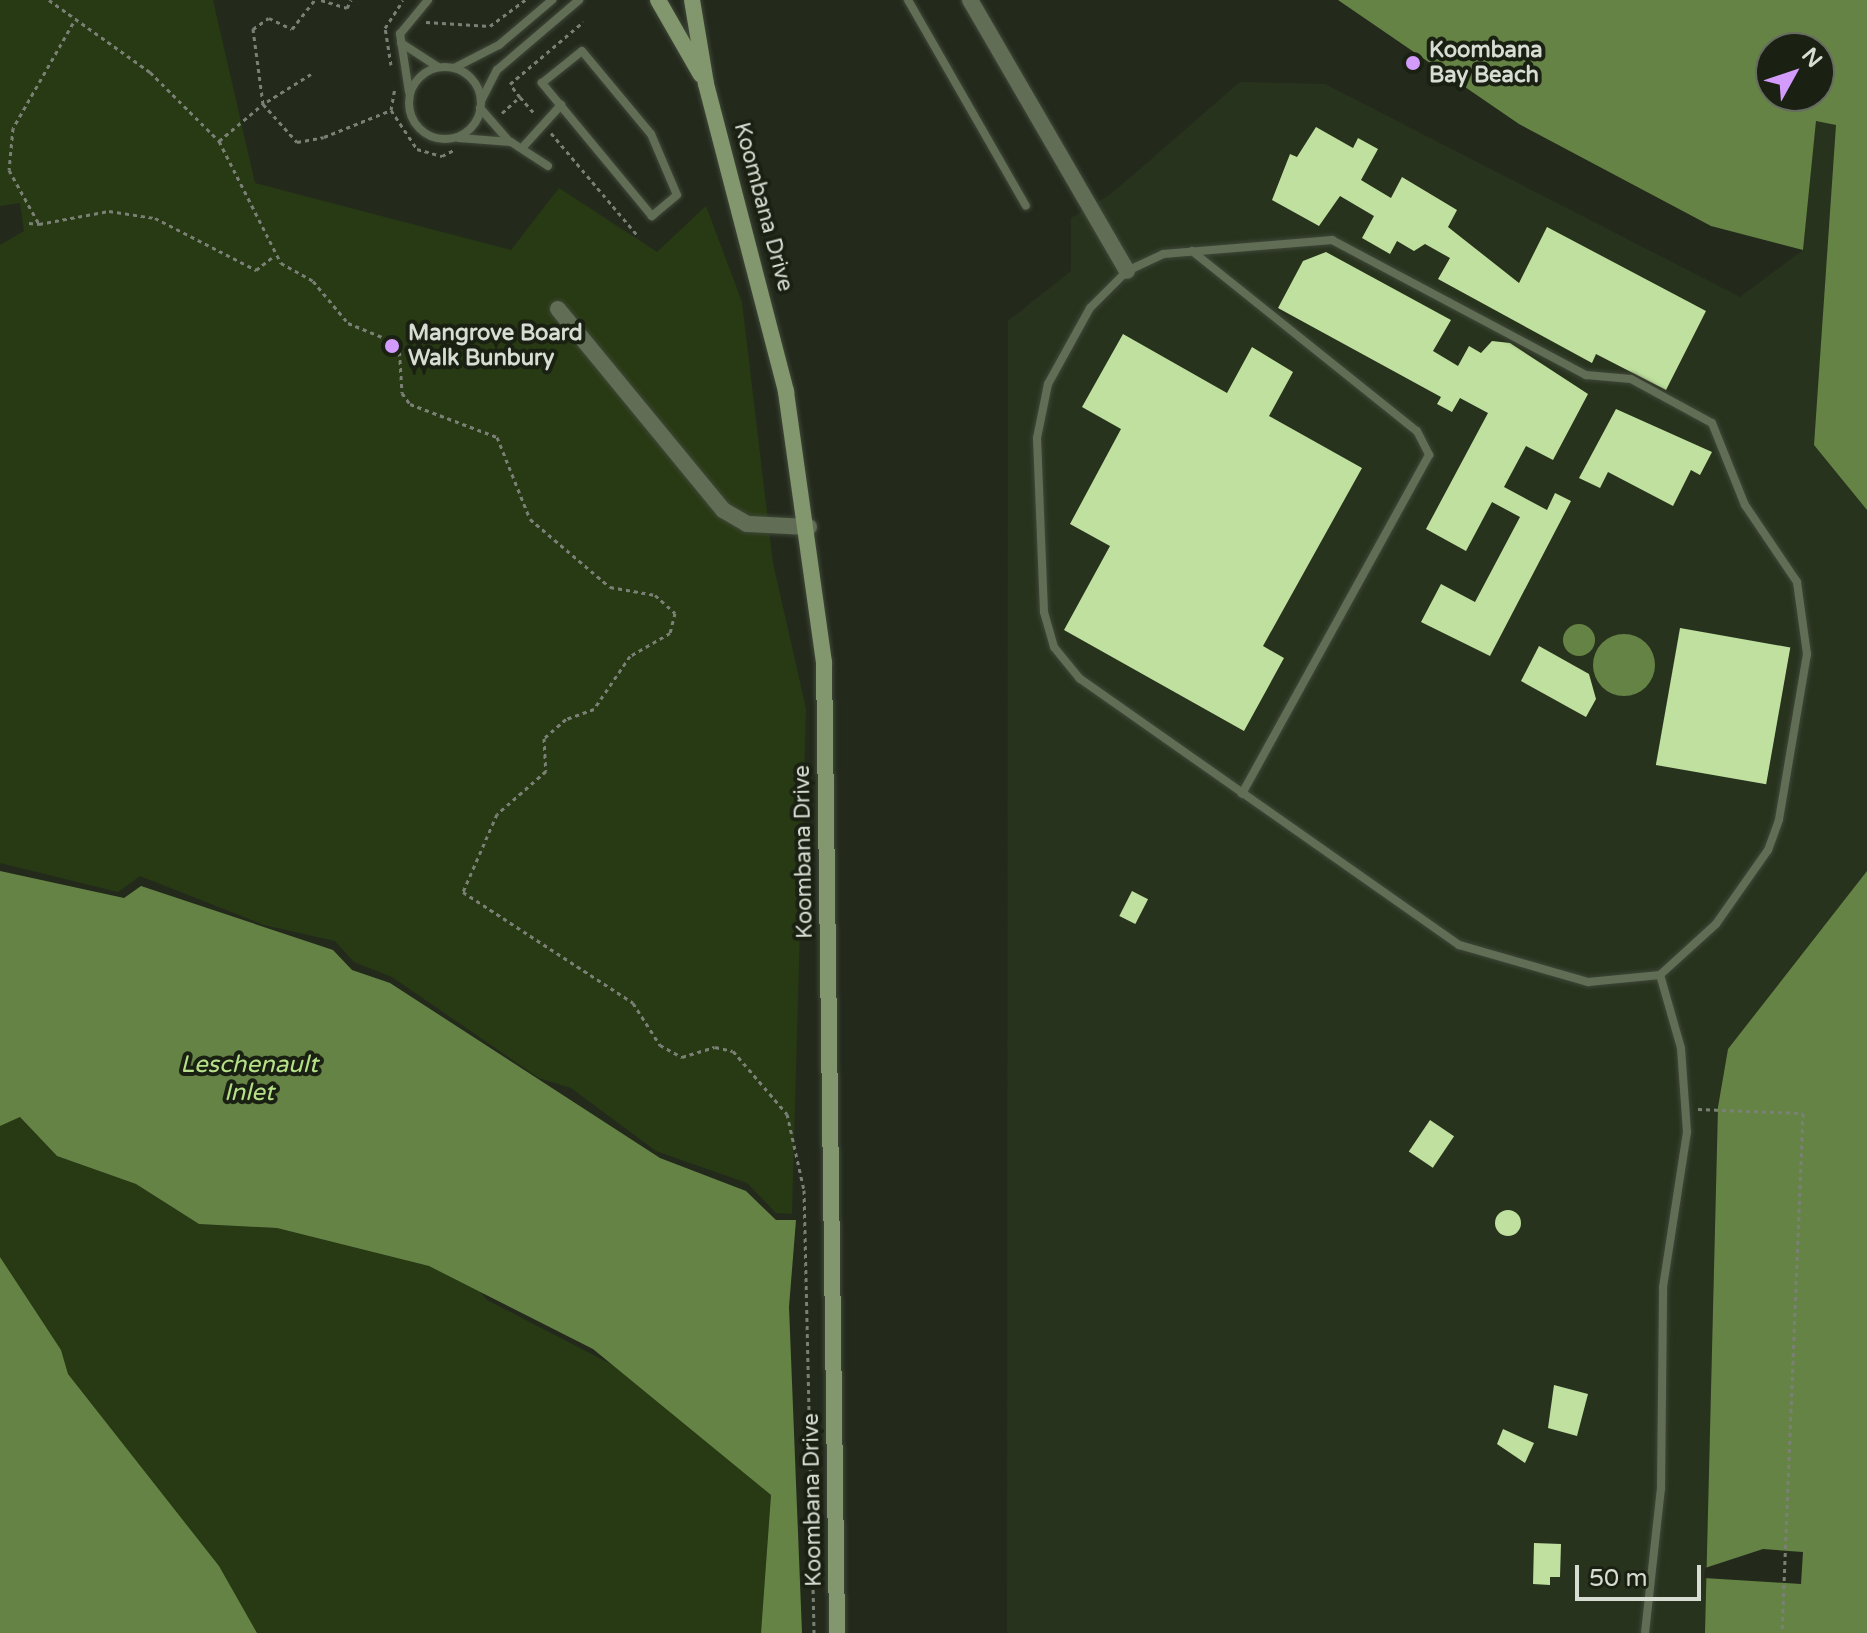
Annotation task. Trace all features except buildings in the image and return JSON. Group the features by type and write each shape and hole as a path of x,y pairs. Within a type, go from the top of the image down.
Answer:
{"main road":[{"name":"Koombana Drive","path":"658,0 706,84"},
{"name":"Koombana Drive","path":"692,0 706,84 764,296 809,527 824,662 837,1633"}],"street":[{"path":"970,0 1127,271"},
{"path":"558,309 723,510 747,524 809,527"}],"lane":[{"path":"428,0 405,22 401,42 409,98 423,132 454,138 511,142 548,166"},
{"path":"453,68 499,45 552,0"},
{"path":"454,138 472,127 497,70 579,0"},
{"path":"908,0 1026,206"},
{"path":"401,42 438,67 453,68 473,80 480,105 511,142"},
{"path":"582,51 651,134 677,195 652,216 561,105 542,83 582,51"},
{"path":"409,98 419,78 438,67"},
{"path":"523,147 561,105"},
{"path":"1342,244 1586,375 1631,379 1712,423 1745,505 1787,561 1805,604 1807,654 1790,775 1768,850 1698,945 1660,975 1588,982 1459,945 1080,679 1048,631 1041,406 1090,308 1127,271 1153,257 1192,251 1342,244"},
{"path":"1192,251 1417,431 1429,455 1242,794"},
{"path":"1645,1633 1661,1489 1663,1287 1687,1132 1681,1048 1660,975"}],"path":[{"path":"49,0 73,23 150,72 219,141 275,255 313,281 348,323 399,344 402,393 410,404 497,437 521,505 564,549 610,587 655,595 675,613 670,633 630,656 594,709 566,719 544,738 546,771 497,814 463,892 633,1003 660,1045 682,1057 715,1047 733,1051 787,1114 804,1190 814,1633"},
{"path":"315,0 292,29 269,18 253,29 263,104 297,142 376,114"},
{"path":"321,0 340,5 351,0"},
{"path":"417,30 436,20 490,26 525,0"},
{"path":"535,114 510,84 583,22"},
{"path":"39,224 9,170 13,128 73,23"},
{"path":"219,141 263,104 311,74"},
{"path":"496,118 520,97"},
{"path":"391,110 417,149 442,156 465,149"},
{"path":"549,130 639,237"},
{"path":"29,223 39,224 109,211 155,218 256,270 275,255"},
{"path":"1704,1109 1800,1113 1802,1124 1782,1633"}],"shaded area":[{"path":"0,0 213,0 255,183 511,250 559,188 657,252 706,206 742,302 773,563 806,709 792,1214 776,1213 747,1183 656,1151 571,1088 539,1078 392,977 354,962 335,941 264,925 140,876 118,892 0,863 0,245 24,231 20,203 0,206"},
{"path":"1240,82 1325,84 1740,297 1803,250 1816,120 1837,125 1814,445 1867,510 1867,871 1728,1049 1718,1107 1705,1633 1007,1633 1008,321 1071,271 1071,218 1111,194"},
{"path":"20,1117 57,1156 136,1184 199,1224 277,1228 429,1266 471,1281 487,1300 628,1373 771,1495 761,1633 257,1633 219,1566 68,1374 61,1350 0,1257 0,1126"}],"water":[{"path":"1338,0 1867,0 1867,510 1814,445 1836,125 1816,121 1803,250 1711,226 1519,124"},
{"path":"1579,624 1590,629 1595,640 1590,651 1579,656 1568,651 1563,640 1568,629"},
{"path":"1624,634 1636,636 1646,643 1653,653 1653,677 1646,687 1636,694 1624,696 1612,694 1602,687 1595,677 1593,665 1595,653 1602,643 1612,636"},
{"name":"Leschenault Inlet","path":"0,871 124,898 141,886 333,950 352,970 390,983 660,1158 746,1191 776,1220 796,1220 789,1307 802,1633 761,1633 771,1495 593,1349 429,1266 277,1228 199,1224 136,1184 57,1156 20,1117 0,1126"},
{"path":"1867,871 1867,1633 1705,1633 1718,1107 1728,1049"},
{"path":"0,1257 61,1350 68,1374 219,1566 257,1633 0,1633"}],"pier":[{"path":"1763,1549 1803,1552 1801,1584 1704,1578 1705,1568"}],"place":[{"name":"Koombana Bay Beach","path":"1413,63"},
{"name":"Mangrove Board Walk Bunbury","path":"392,346"}]}
